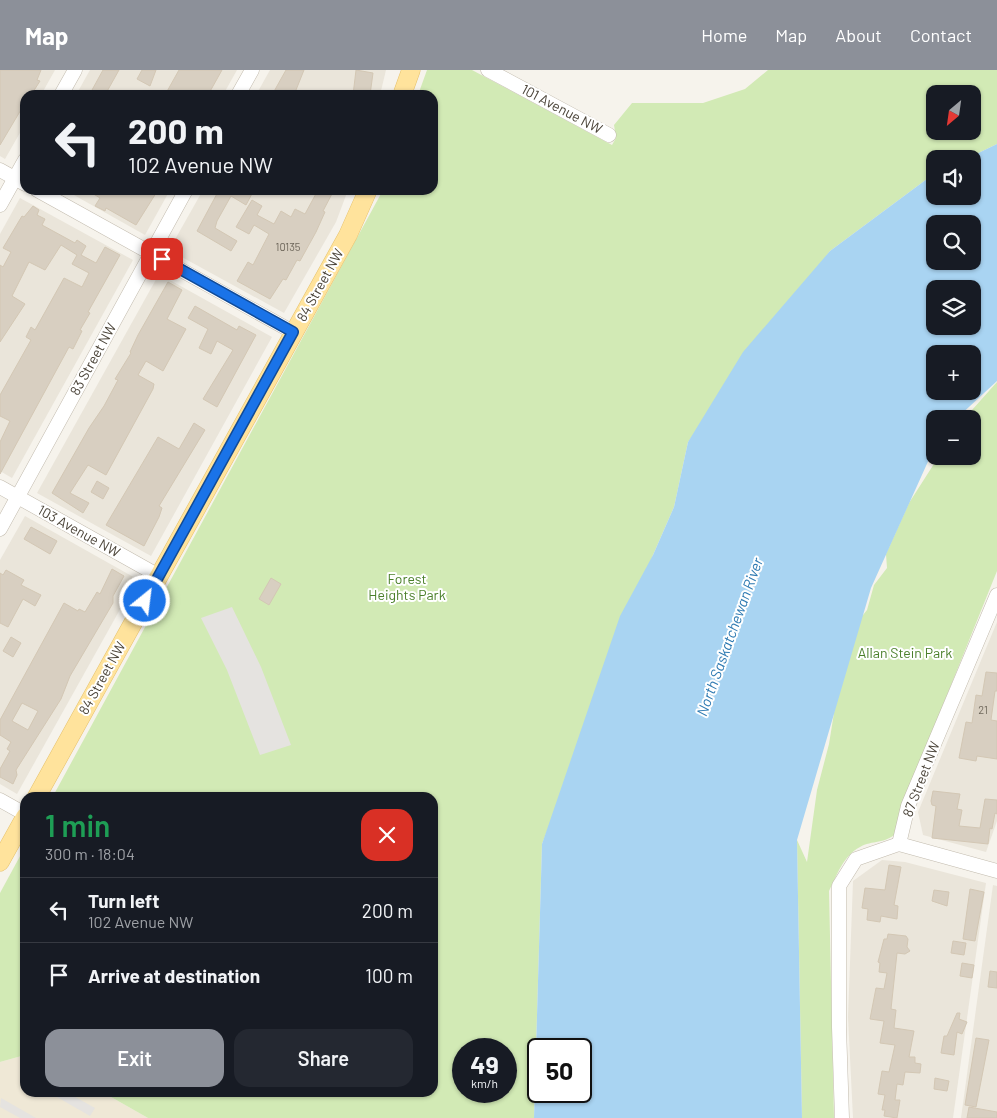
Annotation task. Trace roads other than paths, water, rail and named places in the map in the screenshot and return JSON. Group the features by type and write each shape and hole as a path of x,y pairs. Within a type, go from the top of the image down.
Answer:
{"main road":[{"path":"404,90 411,70"},
{"name":"84 Street NW","path":"39,792 348,235 366,195"},
{"path":"0,862 20,824"}],"street":[{"path":"64,90 75,70"},
{"path":"241,90 252,70"},
{"name":"101 Avenue NW","path":"488,70 609,134"},
{"path":"0,170 20,181 0,205"},
{"path":"45,195 293,332"},
{"name":"83 Street NW","path":"0,529 183,195"},
{"name":"103 Avenue NW","path":"0,487 159,576"},
{"name":"87 Street NW","path":"899,844 908,806 997,595"},
{"path":"0,800 20,812"},
{"path":"842,1118 838,886 856,859 899,844 997,871"}],"water":[{"name":"North Saskatchewan River","path":"997,144 997,381 981,396 981,345 926,345 926,400 976,400 966,410 926,410 926,465 871,588 797,840 802,1118 534,1118 534,1103 592,1103 592,1038 536,1038 542,844 620,616 653,555 674,507 688,442 743,352 830,251 926,180 926,205 981,205 981,152"}],"park label":[{"name":"Forest Heights Park","path":"407,588"},
{"name":"Allan Stein Park","path":"905,653"}]}
